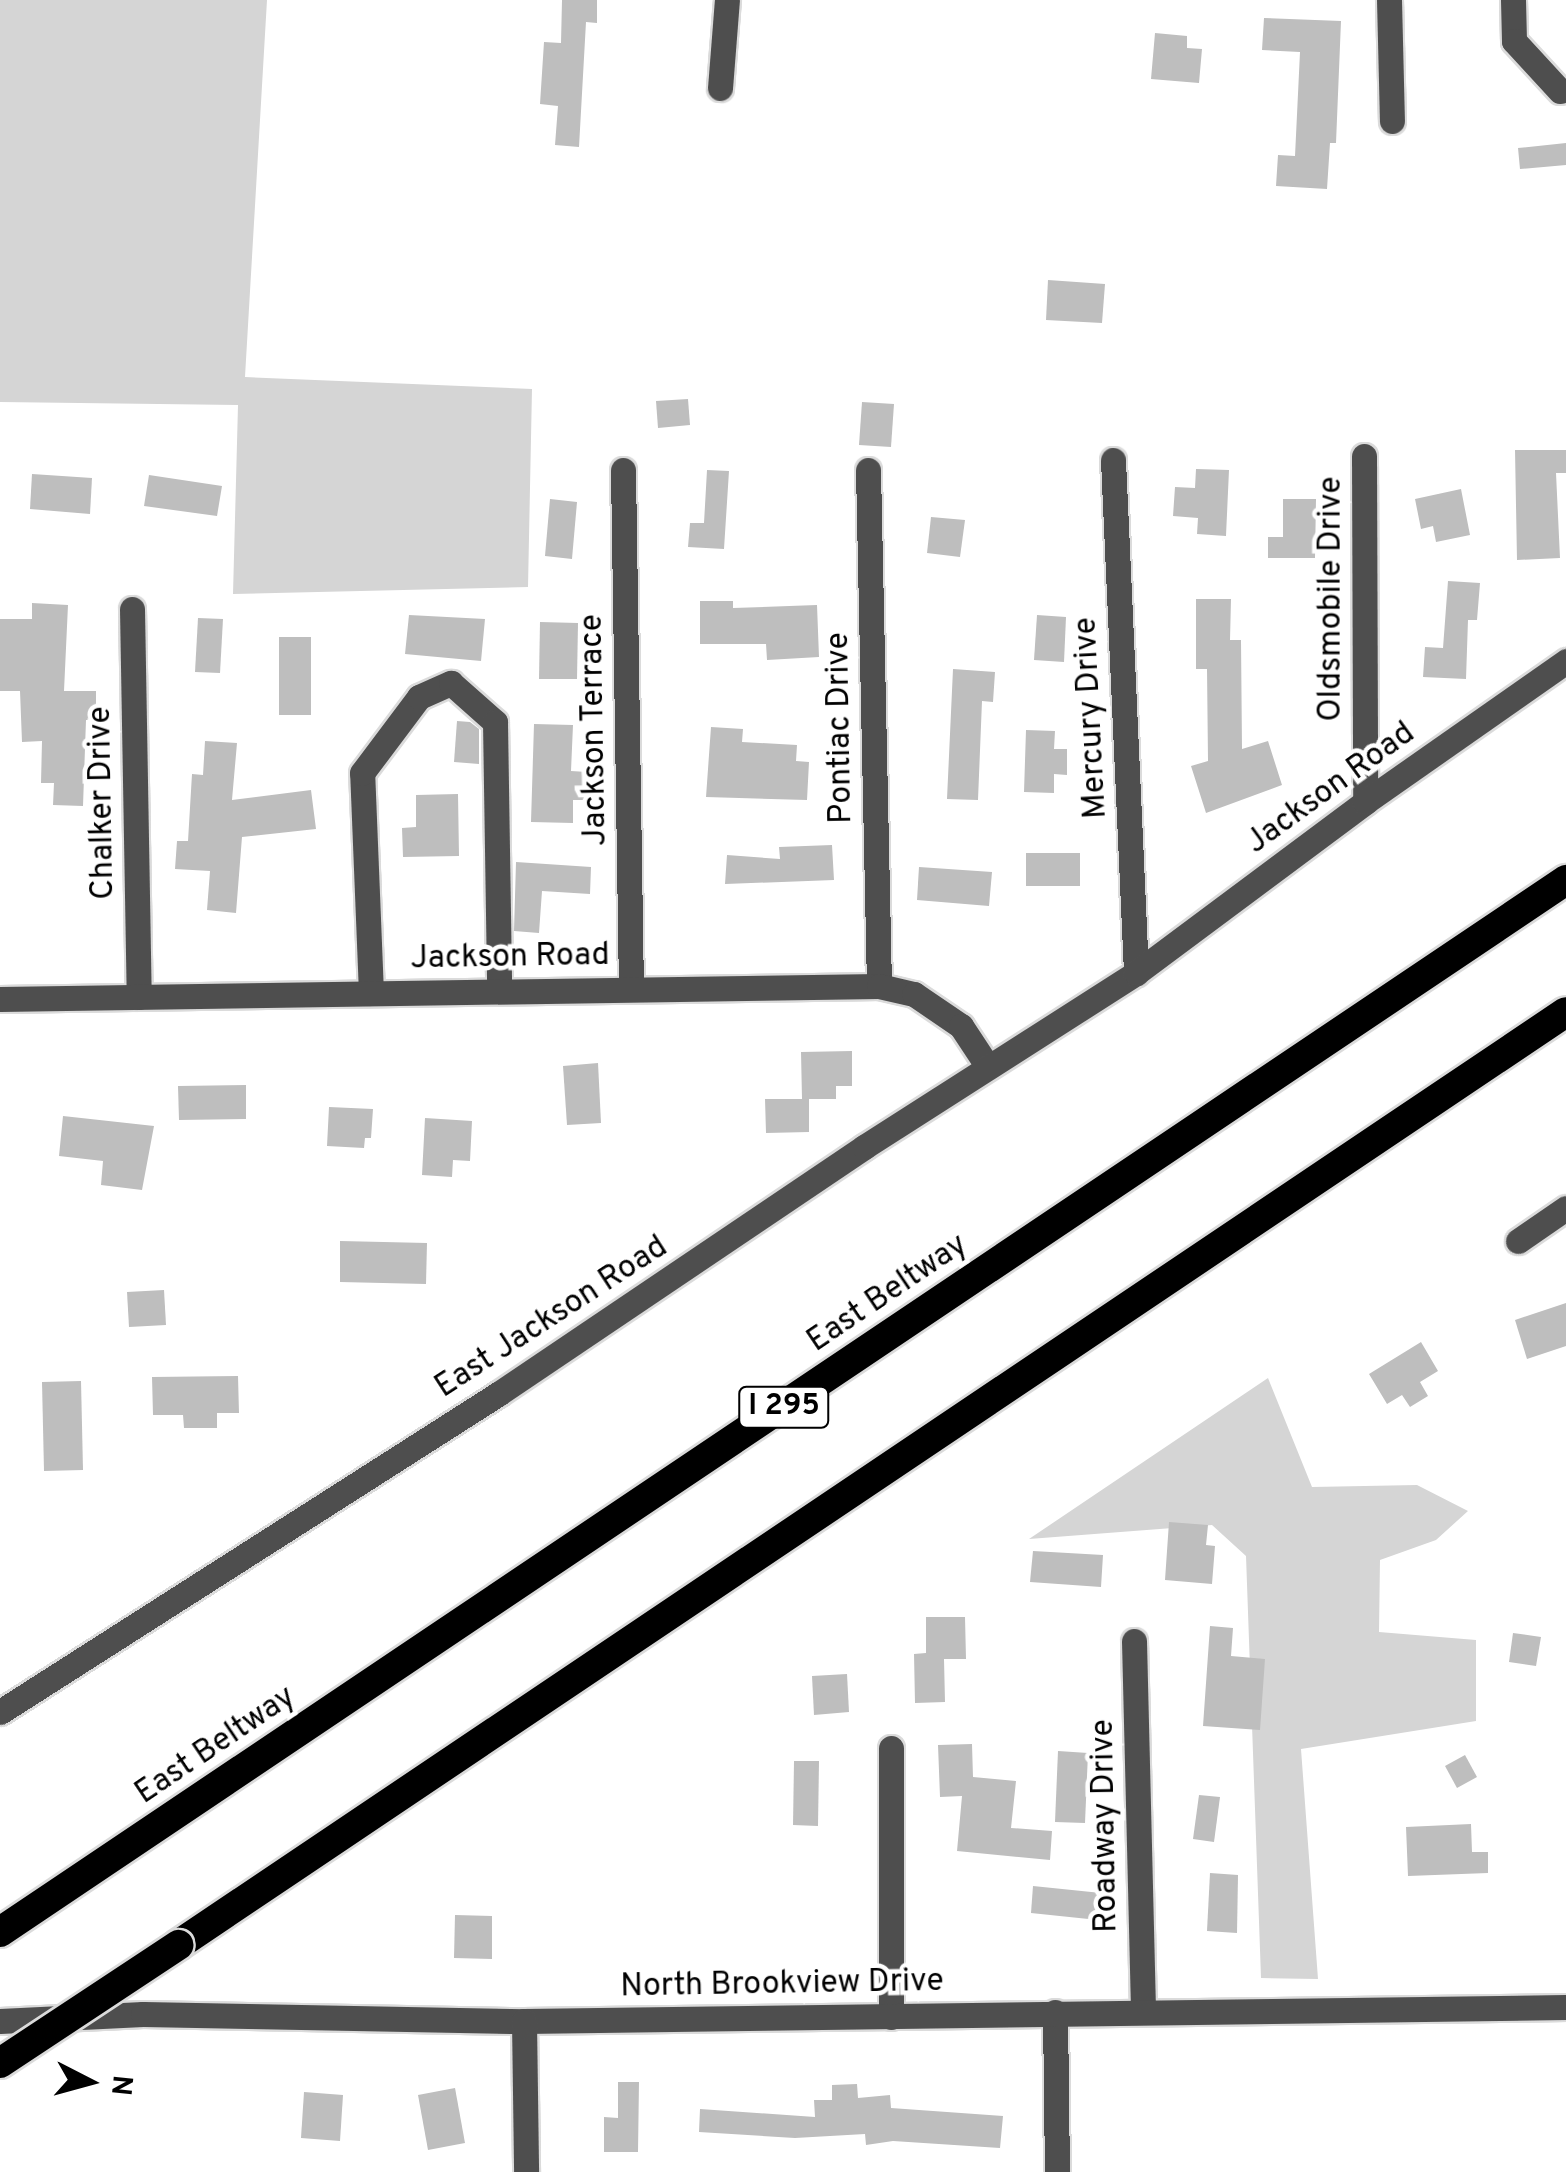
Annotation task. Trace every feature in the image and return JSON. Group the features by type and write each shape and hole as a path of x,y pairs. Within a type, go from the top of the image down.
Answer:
{"highway":[{"name":"East Beltway","path":"0,1932 1566,880"},
{"path":"0,2064 1566,1012"}],"street":[{"path":"720,88 727,0"},
{"path":"1389,0 1392,121"},
{"path":"1513,0 1514,42 1560,91"},
{"name":"Oldsmobile Drive","path":"1364,456 1365,802"},
{"name":"Mercury Drive","path":"1113,460 1136,973"},
{"name":"Jackson Terrace","path":"623,470 631,988"},
{"name":"Pontiac Drive","path":"868,470 879,986"},
{"name":"Chalker Drive","path":"132,609 139,997"},
{"name":"Jackson Road","path":"1136,973 1365,802 1566,661"},
{"path":"371,993 362,773 418,698 451,682 495,722 499,991"},
{"name":"East Jackson Road","path":"0,1712 498,1394 1136,973"},
{"name":"Jackson Road","path":"0,1000 879,986 914,994 961,1026 988,1068"},
{"path":"1518,1241 1566,1208"},
{"name":"Roadway Drive","path":"1134,1641 1143,2010"},
{"path":"890,2017 891,1748"},
{"name":"North Brookview Drive","path":"0,2021 142,2014 524,2021 1566,2007"},
{"path":"1055,2012 1058,2172"},
{"path":"524,2021 526,2172"}],"shaded area":[{"path":"0,0 267,0 245,377 532,389 528,587 233,594 238,405 0,402"},
{"path":"1268,1378 1312,1487 1417,1485 1468,1511 1436,1540 1380,1560 1379,1632 1476,1640 1476,1721 1301,1749 1318,1979 1261,1978 1246,1556 1212,1525 1029,1539"}],"building":[{"path":"562,0 597,0 597,23 586,22 579,147 555,145 558,106 540,104 544,42 561,43"},
{"path":"1264,18 1341,21 1336,143 1330,143 1327,189 1276,186 1278,155 1295,156 1300,52 1262,50"},
{"path":"1155,33 1187,36 1187,48 1202,49 1199,83 1151,79"},
{"path":"1566,143 1566,165 1520,169 1518,148"},
{"path":"1048,280 1105,284 1102,323 1046,320"},
{"path":"688,399 690,425 658,428 656,401"},
{"path":"862,402 894,404 891,447 859,445"},
{"path":"1515,450 1566,450 1566,473 1556,473 1560,558 1517,560"},
{"path":"1196,469 1229,470 1226,536 1197,534 1198,518 1173,516 1175,487 1195,488"},
{"path":"707,470 729,471 724,549 688,547 690,523 704,523"},
{"path":"32,474 92,478 90,514 30,509"},
{"path":"149,475 222,486 217,516 144,506"},
{"path":"1461,489 1470,535 1436,542 1433,526 1421,529 1415,499"},
{"path":"550,499 577,502 572,559 545,556"},
{"path":"1283,499 1316,499 1315,558 1268,558 1268,537 1283,537"},
{"path":"931,517 965,520 960,557 927,553"},
{"path":"1448,581 1480,583 1477,620 1468,620 1466,679 1423,677 1425,647 1443,648"},
{"path":"1196,599 1231,599 1230,640 1241,640 1242,749 1268,741 1282,785 1206,813 1191,766 1208,761 1207,669 1196,669"},
{"path":"700,601 733,601 733,608 817,605 819,657 767,660 766,644 700,644"},
{"path":"32,603 68,605 64,691 96,691 96,720 86,720 83,806 53,805 54,783 41,783 42,741 22,742 20,691 0,691 0,619 32,619"},
{"path":"409,615 485,619 481,661 405,654"},
{"path":"1037,615 1066,617 1064,662 1034,660"},
{"path":"198,618 223,619 220,673 195,672"},
{"path":"540,622 578,623 577,679 539,679"},
{"path":"279,637 311,637 311,715 279,715"},
{"path":"953,669 995,672 993,702 982,701 978,800 947,799"},
{"path":"457,721 470,722 479,729 479,764 454,762"},
{"path":"534,724 573,725 571,771 587,772 586,800 573,800 573,823 531,822"},
{"path":"711,727 743,729 742,742 797,745 796,761 809,762 807,800 706,797"},
{"path":"1026,730 1055,731 1054,749 1067,749 1067,775 1054,774 1054,793 1024,792"},
{"path":"205,741 237,743 232,800 311,790 316,829 242,837 236,913 207,910 210,871 175,869 177,841 188,841 192,774 203,775"},
{"path":"458,794 459,856 403,857 402,828 416,827 416,795"},
{"path":"832,845 834,880 725,884 727,855 780,859 779,847"},
{"path":"1026,853 1080,853 1080,886 1026,886"},
{"path":"516,862 591,867 590,894 542,891 539,933 514,931"},
{"path":"919,867 992,872 989,906 917,900"},
{"path":"852,1051 852,1086 836,1086 836,1099 809,1099 809,1132 766,1133 765,1099 802,1099 801,1052"},
{"path":"598,1063 601,1123 567,1125 563,1066"},
{"path":"246,1085 246,1119 179,1120 178,1086"},
{"path":"329,1107 373,1109 371,1138 365,1138 364,1148 327,1146"},
{"path":"63,1116 154,1126 142,1190 101,1185 103,1161 59,1156"},
{"path":"425,1118 472,1121 470,1161 453,1160 452,1177 422,1175"},
{"path":"340,1241 427,1243 426,1284 340,1282"},
{"path":"164,1290 166,1325 129,1327 127,1292"},
{"path":"1566,1303 1566,1346 1527,1359 1515,1320"},
{"path":"1421,1342 1438,1371 1420,1382 1428,1396 1410,1407 1402,1395 1387,1404 1369,1374"},
{"path":"238,1376 239,1413 217,1413 217,1428 184,1428 183,1415 153,1415 152,1377"},
{"path":"81,1381 83,1470 44,1471 42,1382"},
{"path":"1169,1522 1208,1525 1206,1545 1215,1546 1212,1584 1165,1580"},
{"path":"1033,1551 1103,1555 1101,1587 1030,1582"},
{"path":"926,1617 965,1617 966,1659 944,1659 945,1702 915,1703 914,1654 926,1653"},
{"path":"1210,1626 1233,1628 1231,1656 1265,1659 1260,1730 1203,1726"},
{"path":"1513,1633 1541,1637 1536,1666 1509,1662"},
{"path":"847,1674 849,1712 814,1715 812,1676"},
{"path":"972,1744 973,1777 1016,1781 1011,1828 1052,1831 1050,1860 957,1851 962,1796 940,1797 938,1745"},
{"path":"1058,1751 1088,1753 1085,1823 1055,1822"},
{"path":"1465,1755 1477,1777 1457,1788 1445,1766"},
{"path":"794,1761 819,1761 818,1826 793,1825"},
{"path":"1199,1795 1220,1797 1214,1842 1193,1839"},
{"path":"1471,1824 1472,1852 1488,1852 1488,1873 1408,1876 1406,1827"},
{"path":"1210,1873 1238,1875 1237,1933 1207,1931"},
{"path":"1033,1886 1101,1893 1098,1920 1031,1913"},
{"path":"455,1915 492,1916 492,1959 454,1958"},
{"path":"618,2082 639,2082 638,2152 604,2152 604,2117 618,2118"},
{"path":"857,2084 858,2098 890,2095 891,2108 1003,2116 1000,2148 893,2141 866,2145 865,2134 795,2138 699,2132 700,2109 815,2117 814,2100 832,2100 832,2085"},
{"path":"455,2088 465,2143 428,2150 418,2095"},
{"path":"304,2092 343,2095 340,2141 301,2138"}]}
